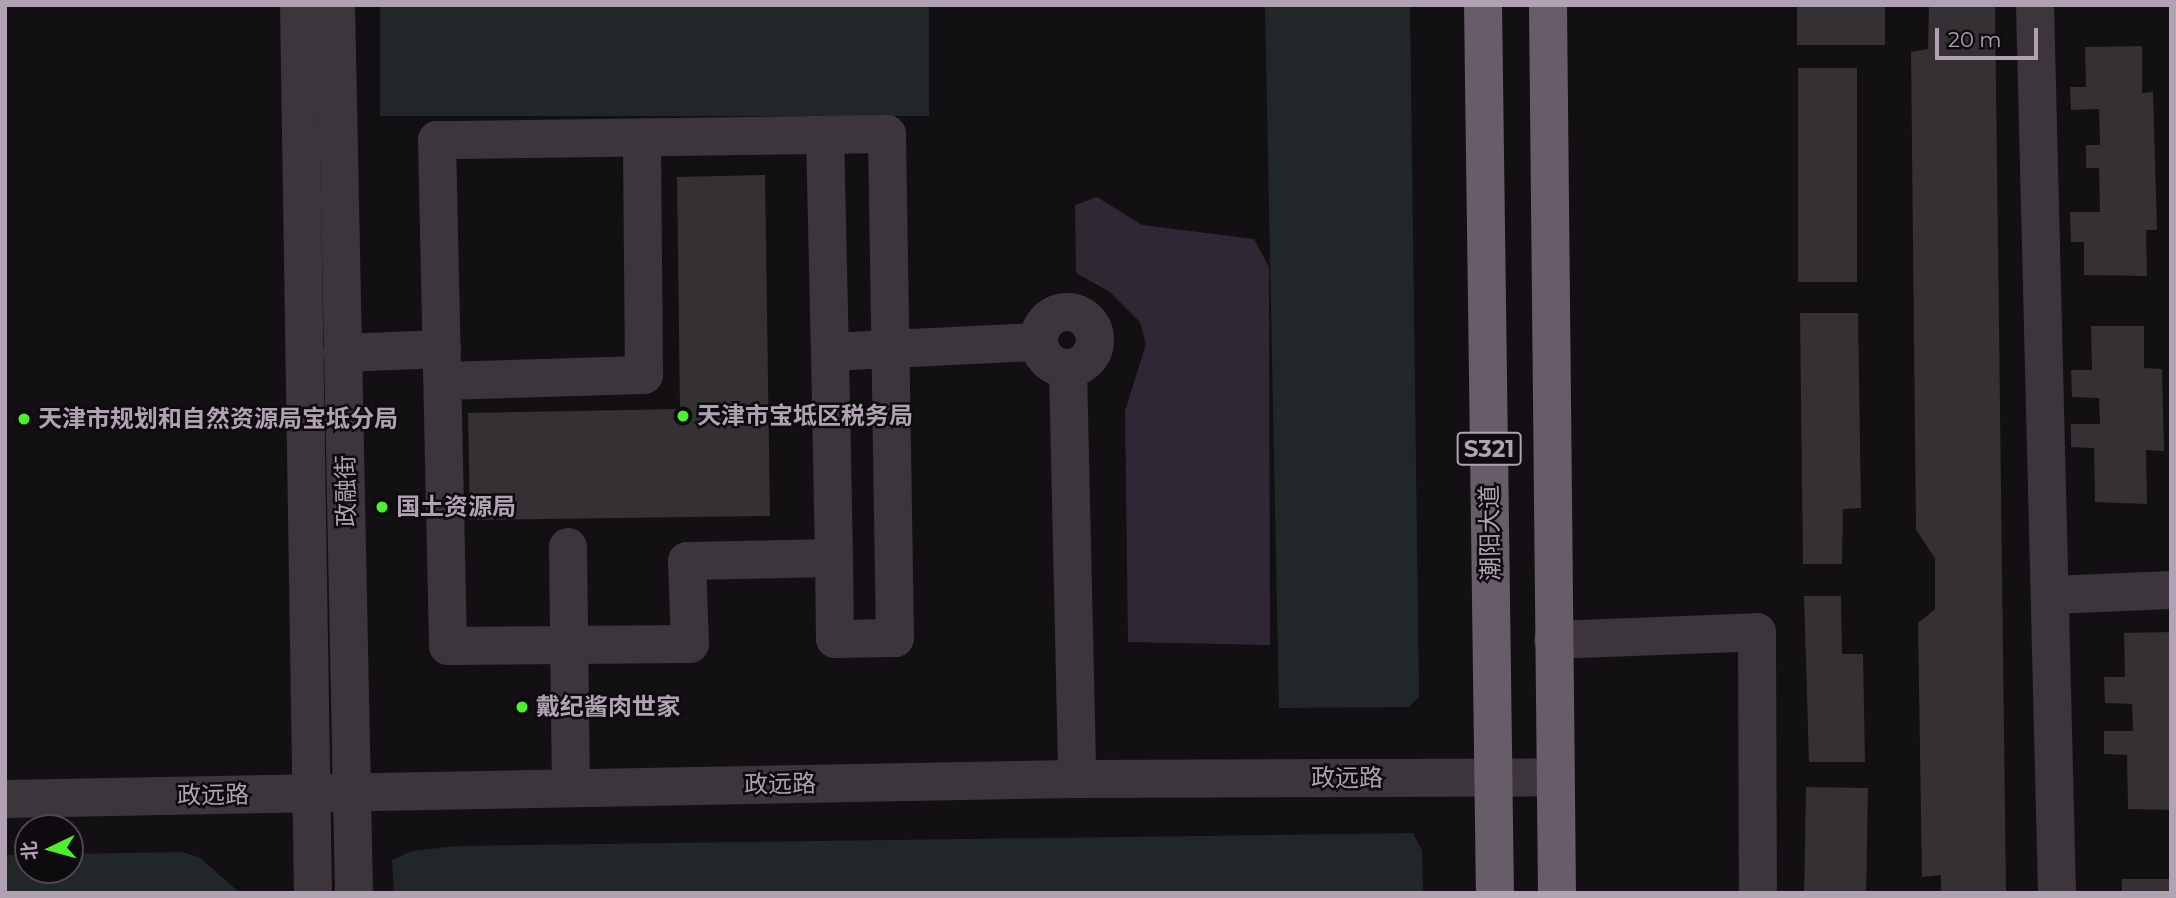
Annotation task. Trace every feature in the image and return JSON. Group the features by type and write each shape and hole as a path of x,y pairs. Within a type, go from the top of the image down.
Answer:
{"highway":[{"name":"潮阳大道","path":"1483,5 1496,893"},
{"name":"S321","path":"1548,5 1556,893"}],"street":[{"name":"政融街","path":"299,5 313,893"},
{"name":"政融街","path":"336,5 354,893"},
{"path":"2035,5 2057,893"},
{"path":"825,135 830,352 834,558 835,639 895,638 887,134 437,140 448,646 690,644 687,561 834,558"},
{"path":"342,352 442,365 644,375 642,137"},
{"path":"1055,314 1085,318 1095,336 1094,348 1089,358 1068,369 1048,361 1038,342 1045,321 1055,314"},
{"path":"830,352 1038,342"},
{"path":"1068,369 1077,779"},
{"path":"568,547 571,787"},
{"path":"2051,595 2171,590"},
{"path":"1553,640 1757,632 1758,893"},
{"name":"政远路","path":"5,799 1077,779 1554,777"}],"shaded area":[{"path":"380,5 929,5 929,116 380,116"},
{"path":"1265,5 1410,5 1419,697 1409,707 1279,708"},
{"path":"1097,197 1142,225 1254,239 1269,267 1270,645 1128,642 1125,411 1146,344 1140,322 1110,292 1076,273 1075,205"},
{"path":"1413,833 1422,851 1423,893 394,893 392,860 412,851 457,846"},
{"path":"181,852 199,857 240,893 5,893 5,855 14,855 14,884 84,884 84,854"}],"building":[{"path":"1797,5 1885,5 1885,45 1797,45"},
{"path":"1929,5 1995,5 2006,893 1941,893 1941,875 1922,877 1918,623 1935,609 1935,558 1916,530 1911,52 1928,49"},
{"path":"2142,46 2142,93 2153,92 2157,230 2146,230 2147,276 2084,275 2084,242 2071,242 2070,212 2100,212 2099,168 2086,168 2086,145 2100,145 2099,109 2071,110 2070,87 2086,87 2085,47"},
{"path":"1798,68 1857,68 1857,282 1798,282"},
{"path":"765,175 770,516 470,520 468,413 680,409 677,177"},
{"path":"1800,313 1858,313 1861,508 1843,509 1842,564 1803,564"},
{"path":"2091,326 2144,326 2144,368 2162,369 2164,451 2146,450 2147,504 2095,502 2094,448 2071,447 2071,424 2100,424 2099,398 2072,397 2071,370 2092,370"},
{"path":"1804,596 1841,596 1842,654 1863,654 1865,762 1809,762"},
{"path":"2171,632 2171,810 2128,809 2127,755 2104,754 2104,731 2133,731 2132,704 2105,703 2104,677 2125,677 2124,633"},
{"path":"1806,787 1868,788 1866,893 1804,893"},
{"path":"2122,879 2171,879 2171,893 2122,893"}],"place":[{"name":"天津市宝坻区税务局","path":"683,416"},
{"name":"天津市规划和自然资源局宝坻分局","path":"24,419"},
{"name":"国土资源局","path":"382,507"},
{"name":"戴纪酱肉世家","path":"522,707"}]}
